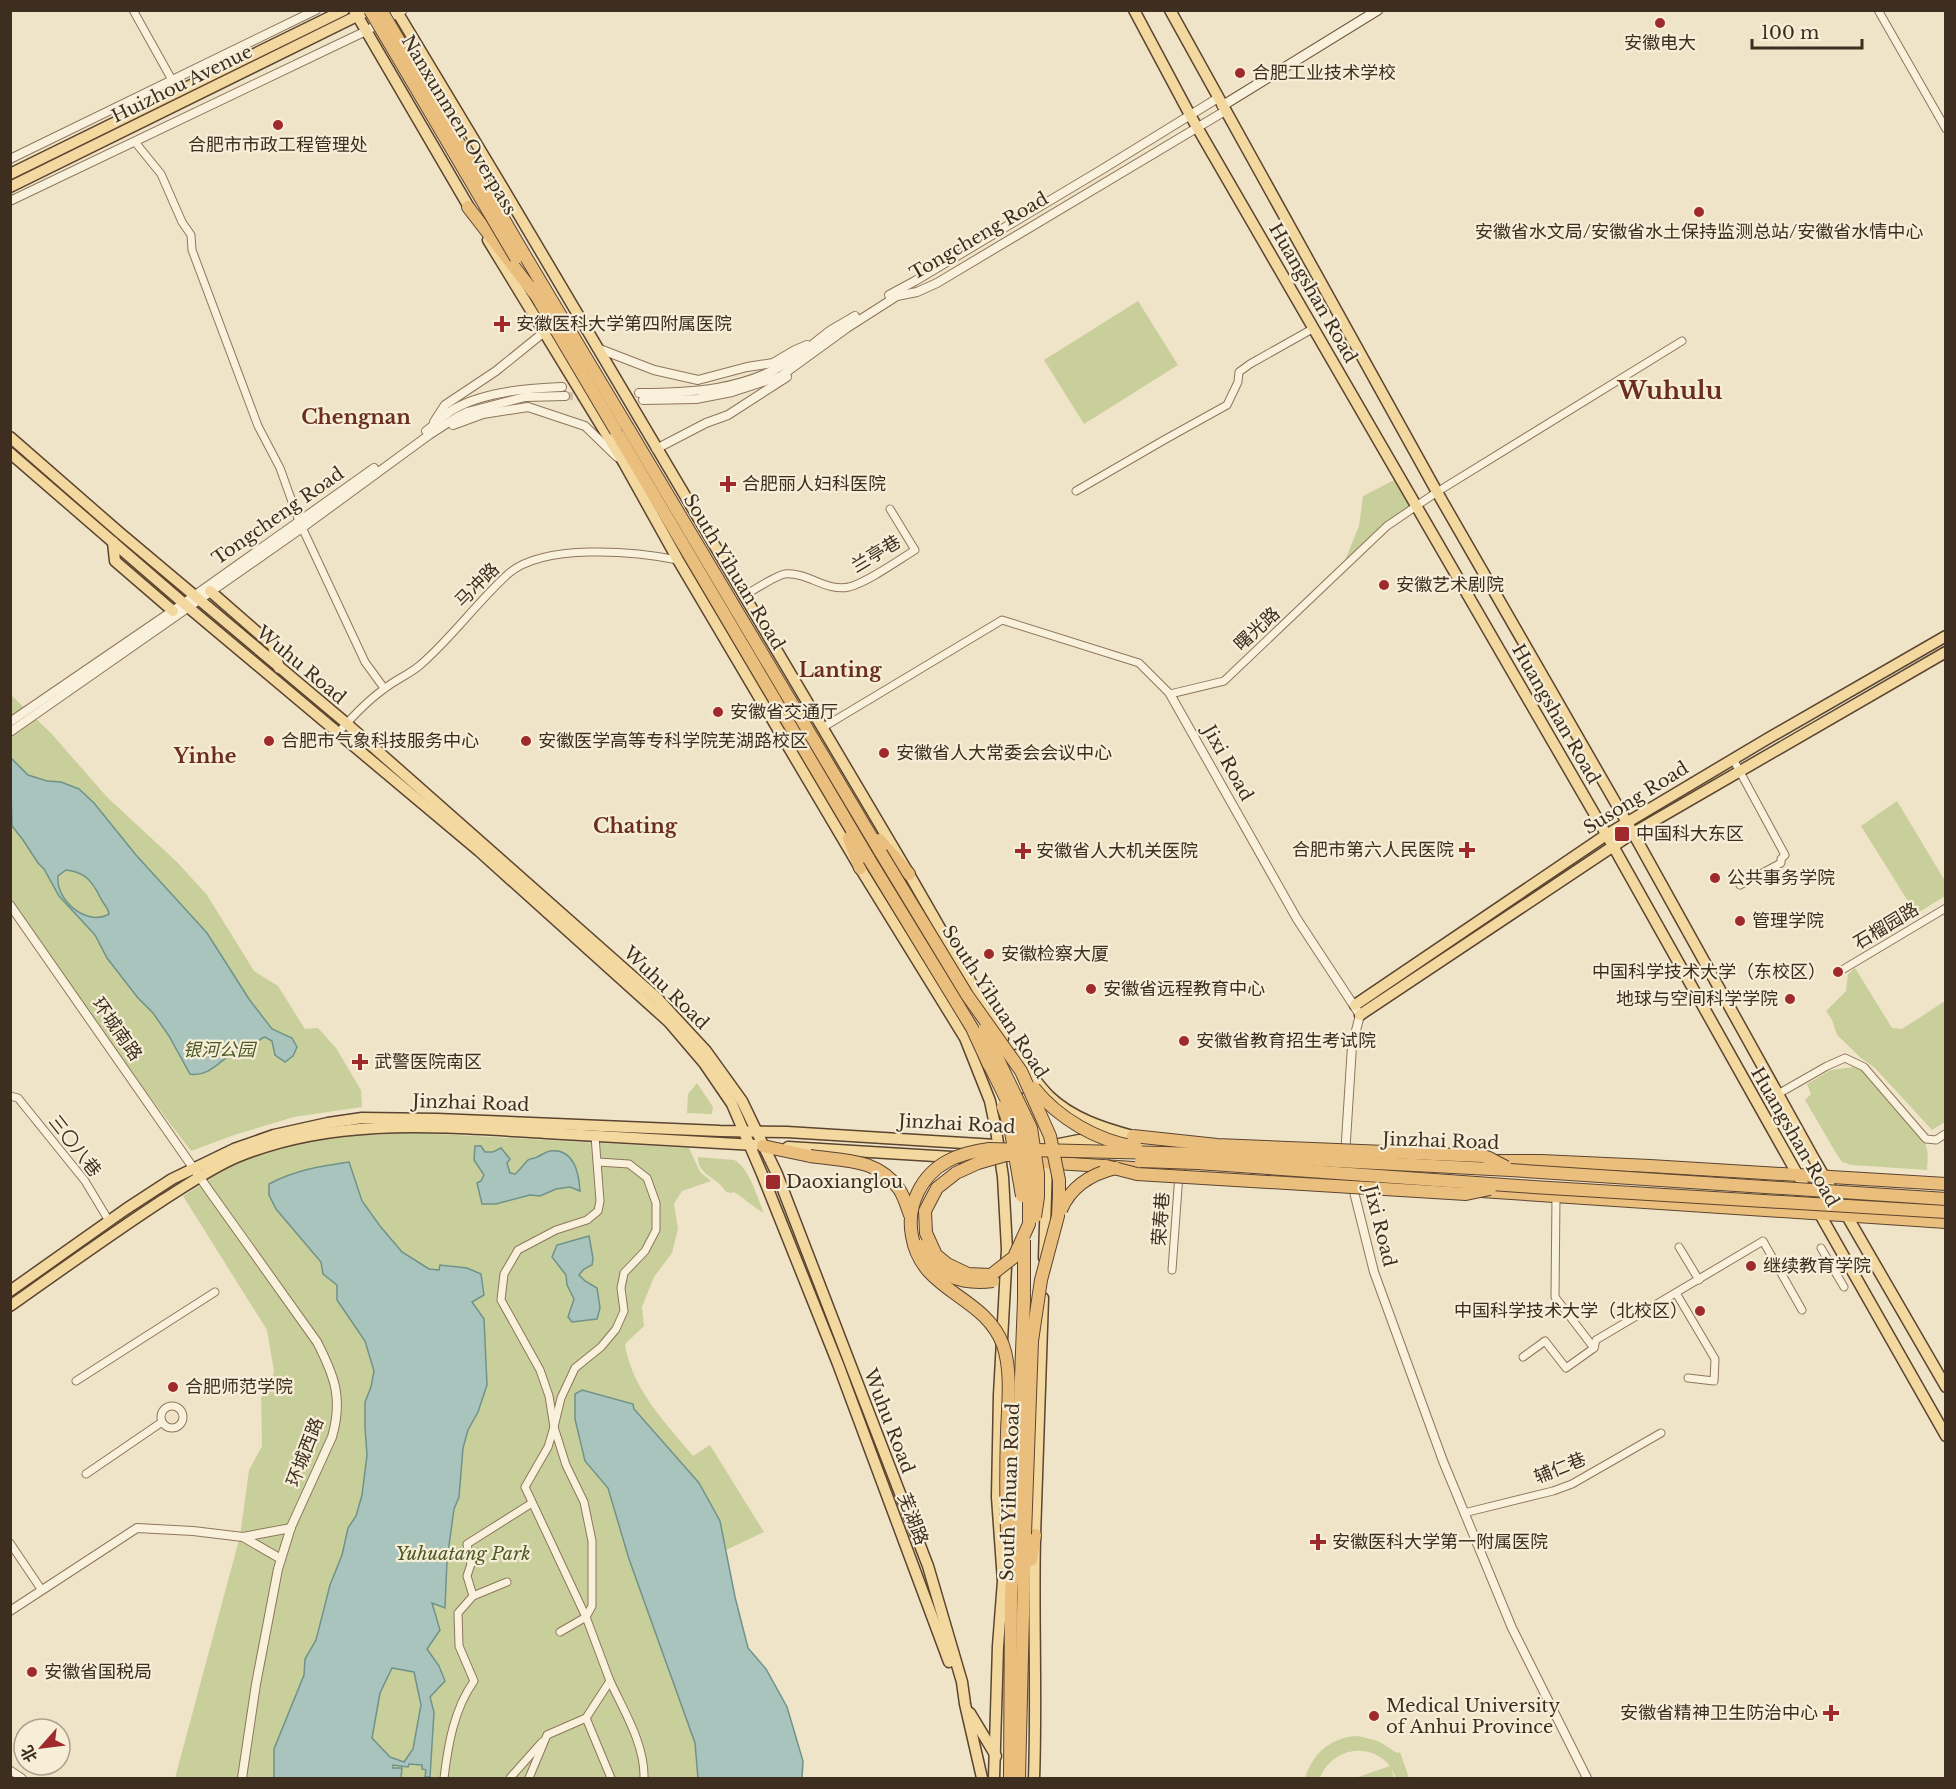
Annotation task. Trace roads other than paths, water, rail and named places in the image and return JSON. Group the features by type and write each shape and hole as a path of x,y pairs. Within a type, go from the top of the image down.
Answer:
{"highway":[{"name":"Nanxunmen Overpass","path":"369,10 520,256"},
{"name":"Nanxunmen Overpass","path":"381,10 520,256"},
{"path":"468,207 536,294"},
{"path":"520,256 536,294 555,329 622,430"},
{"path":"520,256 555,329"},
{"name":"South Yihuan Road","path":"622,430 840,811 864,864 972,1028 987,1060 1010,1126 1021,1186 1024,1224 1021,1534 1024,1597 1019,1779"},
{"name":"South Yihuan Road","path":"622,430 967,995 1021,1071 1050,1137 1059,1180 1058,1216 1041,1280 1032,1341 1021,1534 1011,1597 1010,1779"},
{"path":"859,816 909,874"},
{"path":"764,1146 810,1156 867,1164 886,1174 900,1190 922,1249 933,1266 953,1278 977,1283 993,1281 1013,1268 1031,1238 1038,1197 1038,1174 1031,1128 967,995"},
{"name":"Jinzhai Road","path":"987,1060 1023,1133 1025,1143 1026,1152 1027,1162 1029,1172 1029,1224 1014,1257 991,1275 968,1274 947,1264 936,1255 926,1233 925,1211 937,1188 956,1173 978,1163 1006,1155 1017,1156 1028,1156 1039,1156 1159,1162 1946,1212"},
{"path":"1021,1071 1053,1108 1071,1122 1108,1140 1132,1146 1206,1154"},
{"path":"1133,1136 1217,1145 1483,1156 1510,1170"},
{"path":"1021,1534 1006,1487 1007,1366 1003,1345 983,1314 935,1280 922,1265 914,1250 910,1216 920,1187 931,1173 948,1160 970,1151 989,1149 1206,1154"},
{"name":"Jinzhai Road","path":"1206,1154 1510,1170 1946,1199"},
{"path":"1000,1159 1946,1222"},
{"name":"Jinzhai Road","path":"1485,1160 1650,1166 1946,1184"},
{"path":"1058,1216 1065,1201 1074,1190 1087,1178 1106,1170 1129,1165 1224,1166"},
{"path":"1106,1166 1137,1174 1466,1194 1507,1185"}],"main road":[{"name":"Huizhou Avenue","path":"10,174 344,10"},
{"name":"Huizhou Avenue","path":"10,187 356,13 369,10"},
{"name":"Huangshan Road","path":"1134,10 1190,115 1613,846 1946,1436"},
{"name":"Huangshan Road","path":"1170,10 1437,492 1633,833 1824,1177 1946,1386"},
{"path":"1221,105 1378,10"},
{"path":"399,11 909,874 1004,1040 1045,1147 1047,1163 1039,1467 1021,1534 1036,1717 1034,1779"},
{"path":"356,13 468,207 555,329 624,464 678,560 864,864 965,1038 990,1101 999,1145 1007,1249 999,1395 997,1497 1004,1581 998,1646 997,1759 994,1779"},
{"name":"Wuhu Road","path":"10,437 346,723 657,999 706,1051 742,1101 777,1174 928,1566 962,1682 982,1779"},
{"name":"Wuhu Road","path":"10,453 186,605 479,851 669,1022 704,1063 732,1104 749,1145"},
{"path":"113,542 115,561 173,611"},
{"path":"210,591 273,646 279,668"},
{"name":"Susong Road","path":"1358,1010 1606,835 1946,636"},
{"name":"Susong Road","path":"1358,1010 1633,833 1946,652"},
{"path":"1004,1040 1049,1095 1073,1113 1102,1128 1133,1136"},
{"name":"Jinzhai Road","path":"10,1306 196,1172 234,1149 274,1135 362,1118 757,1131 1045,1147 1079,1140 1345,1156 1485,1160"},
{"name":"Jinzhai Road","path":"10,1291 172,1179 218,1165 257,1149 298,1137 331,1131 363,1127 438,1127 977,1160 1000,1159"},
{"name":"芜湖路","path":"749,1145 838,1364 965,1704"},
{"path":"1044,1257 1053,1217 1068,1188 1084,1174 1106,1166"},
{"path":"998,1646 1011,1597"},
{"path":"965,1704 997,1759 1000,1779"}],"street":[{"path":"132,10 172,80"},
{"name":"Huizhou Avenue","path":"10,159 316,10"},
{"path":"1878,10 1946,129"},
{"path":"10,201 366,31 399,11"},
{"name":"Tongcheng Road","path":"1221,105 1197,126 937,283 917,292 897,296 847,328 781,376 732,392 696,399 641,396 724,388 762,376 791,361 832,329 892,292 915,282 1190,115 1221,105"},
{"path":"135,142 161,174 182,222 191,235 192,250 258,426 280,468 300,525 365,662 384,688"},
{"path":"1076,491 1227,405 1238,382 1239,372 1314,328"},
{"path":"428,430 445,405 555,329"},
{"name":"曙光路","path":"1170,694 1224,681 1387,526 1437,492 1682,341"},
{"path":"597,348 654,370 698,380 747,367 773,363 815,342"},
{"path":"656,449 706,423 728,415 786,378 794,367"},
{"name":"Tongcheng Road","path":"31,714 300,525 438,429 468,412 525,397 563,392 532,388 492,395 456,408 300,525 210,591 197,598"},
{"path":"438,429 483,414 528,407 585,426 624,464"},
{"name":"兰亭巷","path":"744,596 784,574 803,577 833,588 850,586 863,581 915,550 890,508"},
{"name":"马冲路","path":"338,733 384,688 418,667 510,573 530,562 565,554 601,551 656,555 678,560"},
{"name":"Tongcheng Road","path":"31,714 173,611 186,605"},
{"path":"822,728 1002,620 1139,663 1170,694"},
{"name":"Jixi Road","path":"1170,694 1297,919 1358,1010 1352,1046 1345,1156 1374,1272 1464,1514 1512,1628 1587,1779"},
{"path":"10,722 31,714"},
{"path":"10,732 31,714"},
{"path":"1733,759 1785,855 1781,862 1740,885"},
{"name":"环城南路","path":"10,905 196,1172"},
{"name":"石榴园路","path":"1842,970 1946,908"},
{"path":"1778,1094 1827,1065 1845,1058 1864,1067 1926,1139 1936,1140 1945,1134"},
{"name":"三〇八巷","path":"10,1096 18,1098 85,1181 109,1221"},
{"path":"560,1632 586,1617 591,1606 592,1541 584,1502 566,1465 554,1427 549,1396 540,1370 501,1300 504,1274 518,1250 556,1230 587,1220 598,1211 600,1202 596,1136"},
{"path":"598,1162 628,1164 647,1178 657,1203 657,1230 645,1251 624,1274 621,1288 624,1311 616,1329 601,1347 575,1368 561,1398 548,1447 525,1487 586,1617 610,1681 634,1733 644,1766 644,1779"},
{"name":"荣寿巷","path":"1172,1270 1179,1171"},
{"name":"环城西路","path":"196,1172 317,1342 337,1388 338,1399 332,1437 291,1528 281,1559 258,1675 242,1779"},
{"path":"1556,1197 1555,1297 1594,1348"},
{"path":"1523,1357 1545,1341 1566,1368 1594,1348 1596,1340 1763,1241 1802,1310"},
{"path":"1679,1247 1699,1280"},
{"path":"1821,1248 1844,1287"},
{"path":"76,1381 215,1292"},
{"path":"1676,1293 1714,1359 1714,1381 1688,1378"},
{"path":"86,1474 162,1422"},
{"name":"辅仁巷","path":"1464,1514 1572,1484 1661,1433"},
{"path":"473,1596 467,1576 471,1564 467,1544 532,1503"},
{"path":"10,1611 137,1528 243,1537 291,1528"},
{"path":"243,1537 281,1559"},
{"path":"10,1543 41,1589"},
{"path":"444,1779 449,1743 464,1695 474,1681 459,1646 458,1613 473,1596 507,1582"},
{"path":"510,1779 547,1735 586,1718 610,1681"},
{"path":"586,1718 611,1779"},
{"path":"529,1779 547,1735"},
{"path":"10,1770 22,1779"}],"water":[{"path":"10,757 28,775 47,781 61,782 79,789 94,803 136,855 207,933 249,999 272,1029 292,1038 297,1047 293,1056 285,1062 275,1055 272,1041 265,1037 243,1054 236,1051 209,1071 190,1074 153,1013 138,998 107,958 95,935 59,896 44,869 12,826","holes":["66,870 83,875 91,882 109,914 91,917 82,914 67,902 58,885 58,876"]},
{"path":"475,1146 481,1146 485,1152 493,1152 501,1148 510,1159 507,1163 510,1173 515,1174 528,1160 547,1152 565,1153 574,1163 580,1191 570,1187 556,1189 540,1196 530,1195 496,1204 482,1204 477,1183 484,1175 474,1160"},
{"path":"349,1162 362,1201 402,1252 429,1269 439,1270 440,1265 467,1268 481,1274 484,1295 472,1302 484,1319 487,1385 463,1448 459,1497 454,1509 447,1560 445,1608 432,1603 440,1630 427,1649 439,1666 445,1681 430,1697 434,1712 430,1777 425,1777 426,1770 422,1769 422,1765 409,1764 408,1767 393,1765 393,1768 402,1768 401,1778 274,1778 274,1749 304,1675 305,1659 316,1640 348,1528 356,1516 362,1495 367,1455 365,1402 374,1371 365,1341 337,1300 337,1285 323,1274 321,1262 276,1209 269,1195 269,1184 298,1172","holes":["392,1668 414,1672 421,1705 413,1749 404,1762 390,1757 372,1738 380,1693"]},
{"path":"589,1236 592,1265 579,1275 597,1288 600,1308 597,1319 572,1322 568,1317 574,1299 567,1285 566,1275 552,1257 557,1245"},
{"path":"582,1390 633,1404 634,1409 699,1483 720,1521 748,1648 766,1669 787,1707 803,1761 802,1778 698,1778 695,1743 629,1559 608,1488 585,1461 575,1419 575,1394"}],"tunnel":[{"path":"565,396 588,397"}],"place":[{"name":"安徽电大","path":"1660,23"},
{"name":"合肥工业技术学校","path":"1240,73"},
{"name":"合肥市市政工程管理处","path":"278,125"},
{"name":"安徽省水文局/安徽省水土保持监测总站/安徽省水情中心","path":"1699,212"},
{"name":"安徽医科大学第四附属医院","path":"502,324"},
{"name":"合肥丽人妇科医院","path":"728,484"},
{"name":"安徽艺术剧院","path":"1384,585"},
{"name":"安徽省交通厅","path":"718,712"},
{"name":"合肥市气象科技服务中心","path":"269,741"},
{"name":"安徽医学高等专科学院芜湖路校区","path":"526,741"},
{"name":"安徽省人大常委会会议中心","path":"884,753"},
{"name":"中国科大东区","path":"1622,834"},
{"name":"合肥市第六人民医院","path":"1467,850"},
{"name":"安徽省人大机关医院","path":"1023,851"},
{"name":"公共事务学院","path":"1715,878"},
{"name":"管理学院","path":"1740,921"},
{"name":"安徽检察大厦","path":"989,954"},
{"name":"中国科学技术大学（东校区）","path":"1838,972"},
{"name":"安徽省远程教育中心","path":"1091,989"},
{"name":"地球与空间科学学院","path":"1790,999"},
{"name":"安徽省教育招生考试院","path":"1184,1041"},
{"name":"武警医院南区","path":"360,1062"},
{"name":"Daoxianglou","path":"773,1182"},
{"name":"继续教育学院","path":"1751,1266"},
{"name":"中国科学技术大学（北校区）","path":"1700,1311"},
{"name":"合肥师范学院","path":"173,1387"},
{"name":"安徽医科大学第一附属医院","path":"1318,1542"},
{"name":"安徽省国税局","path":"32,1672"},
{"name":"安徽省精神卫生防治中心","path":"1831,1713"},
{"name":"Medical University of Anhui Province","path":"1374,1716"}],"district":[{"name":"Wuhulu","path":"1670,391"},
{"name":"Chengnan","path":"356,417"},
{"name":"Lanting","path":"840,670"},
{"name":"Yinhe","path":"205,756"},
{"name":"Chating","path":"635,826"}],"park label":[{"name":"银河公园","path":"219,1050"},
{"name":"Yuhuatang Park","path":"463,1554"}]}
